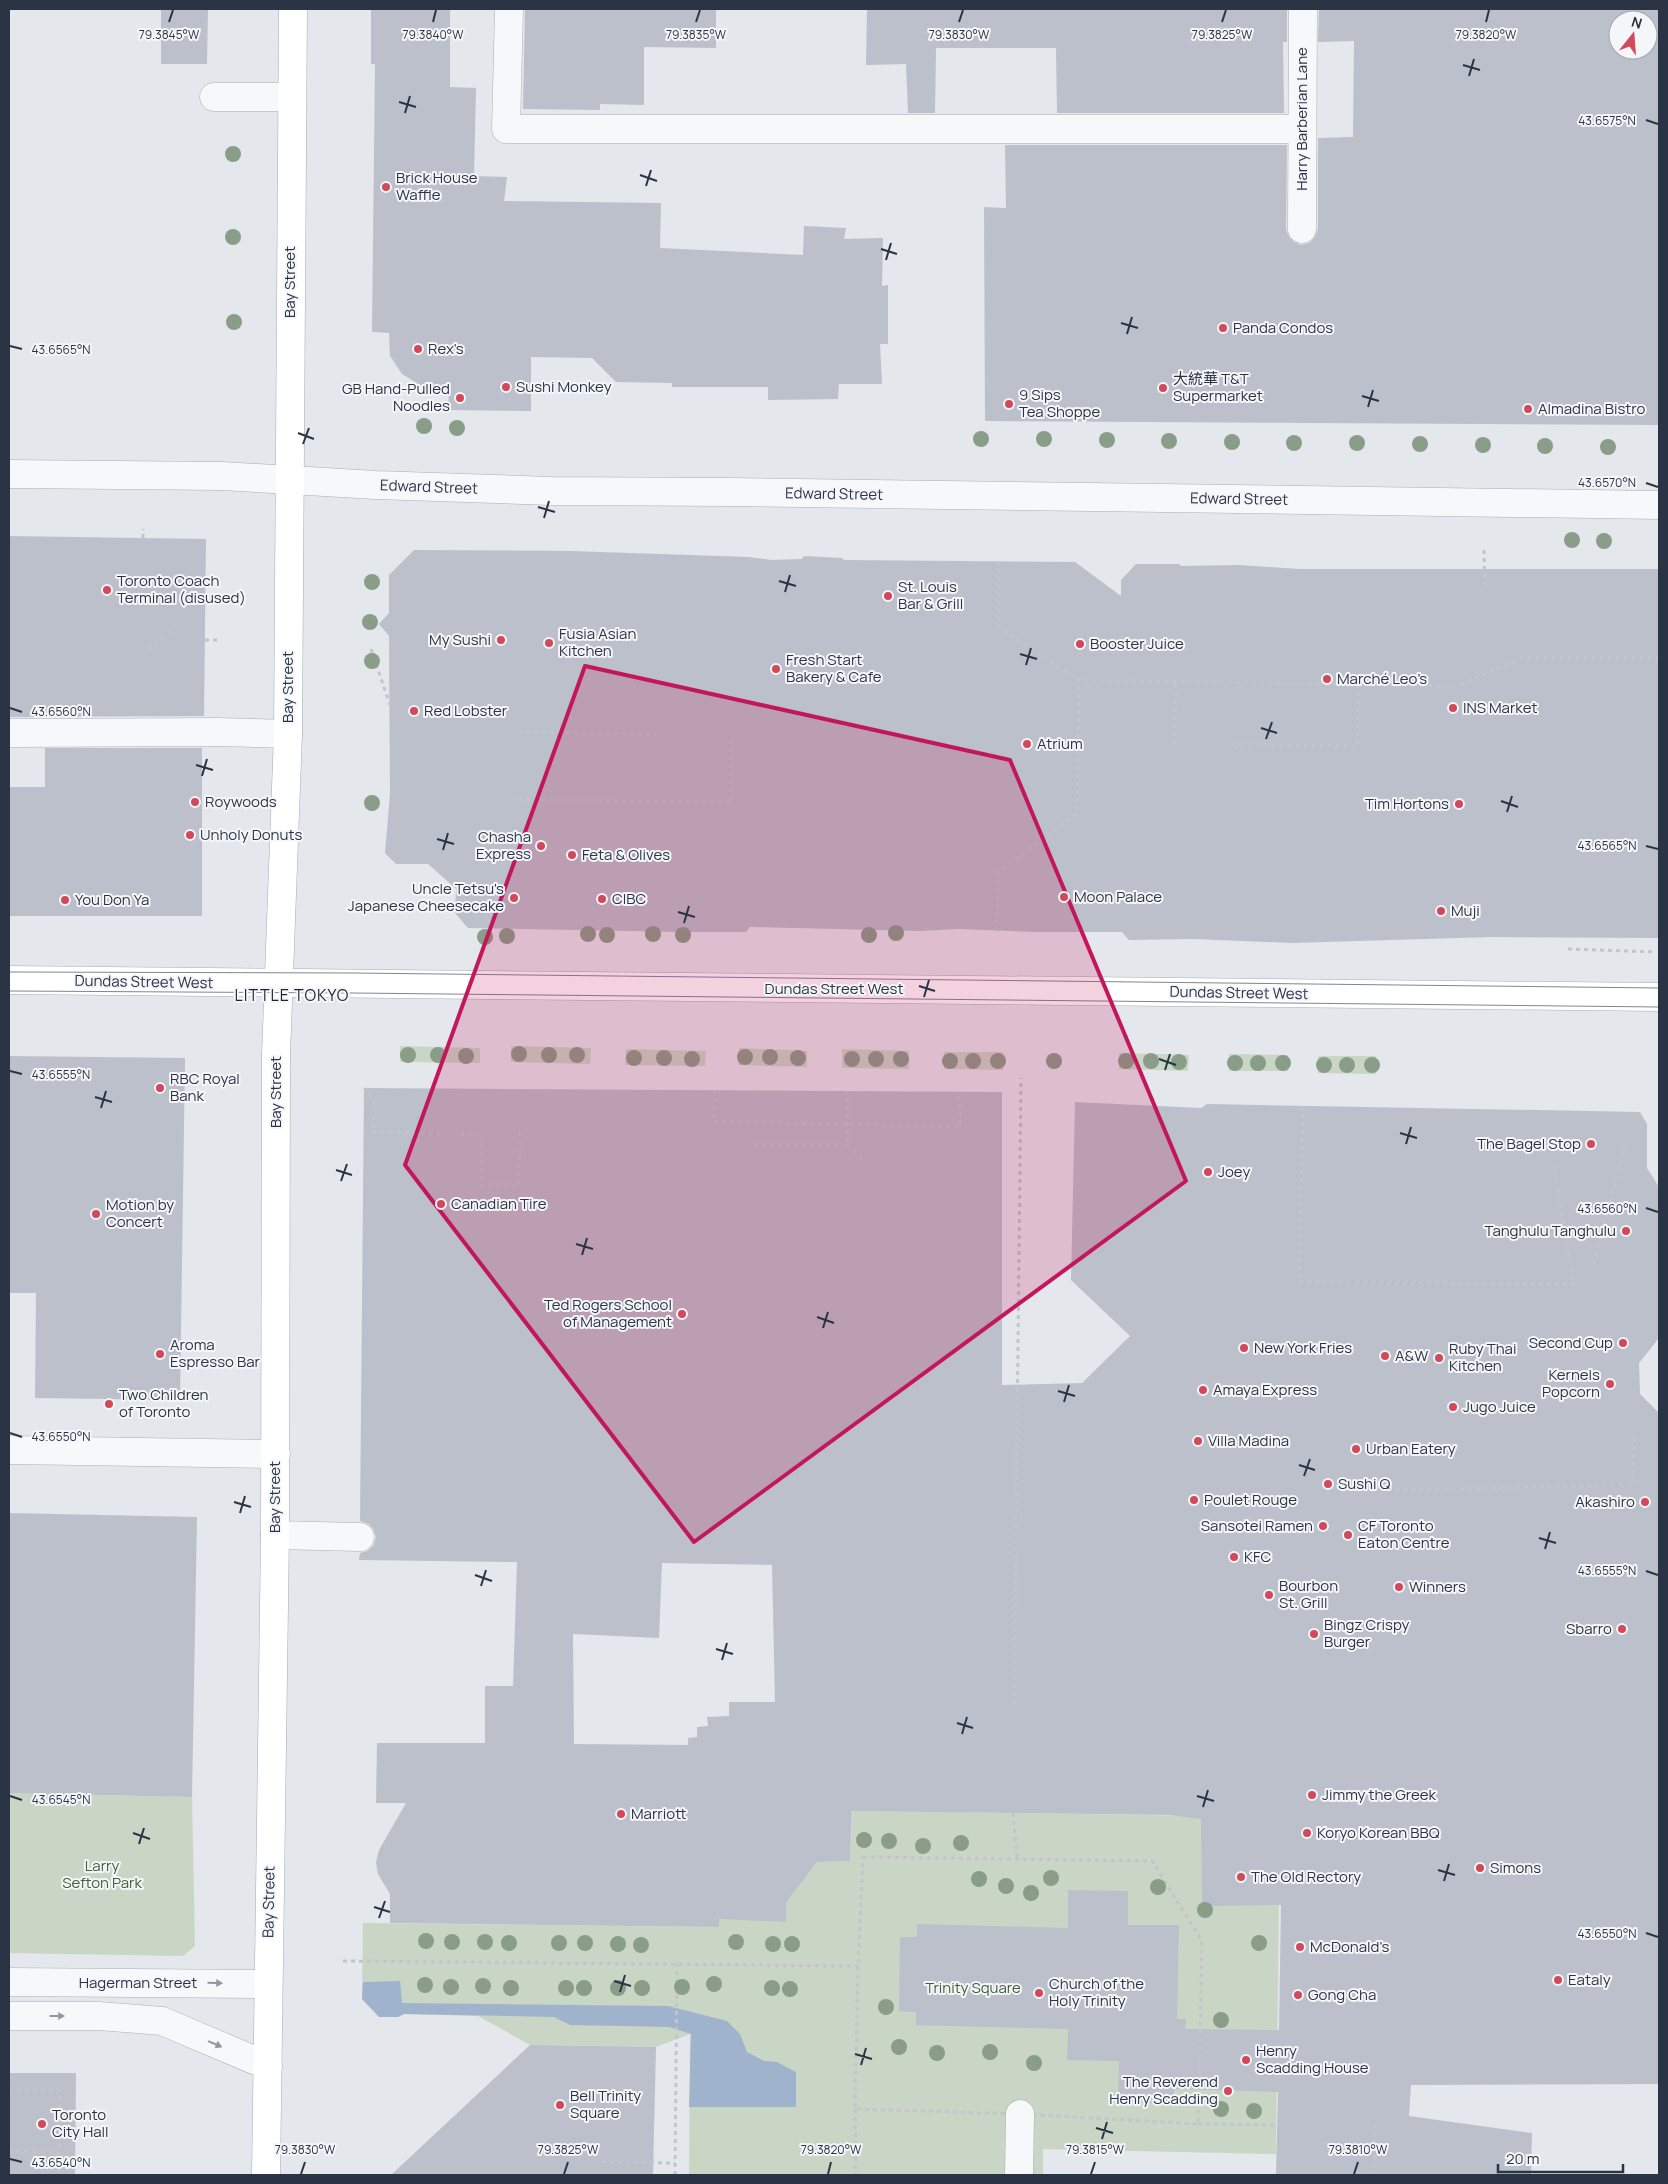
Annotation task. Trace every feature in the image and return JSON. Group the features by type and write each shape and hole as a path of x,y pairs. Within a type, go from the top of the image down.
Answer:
{"main road":[{"name":"Bay Street","path":"266,2175 276,1535 276,1056 288,734 288,480 293,9"},
{"name":"Dundas Street West","path":"9,980 1659,997"}],"street":[{"path":"510,9 506,129 1302,129"},
{"name":"Harry Barberian Lane","path":"1302,229 1303,9"},
{"path":"214,97 292,97"},
{"name":"Edward Street","path":"9,474 213,476 551,491 1659,505"},
{"path":"9,733 218,732 288,734"},
{"path":"9,1450 276,1454"},
{"path":"276,1535 360,1537"},
{"name":"Hagerman Street","path":"9,1982 268,1984"},
{"path":"9,2016 99,2016 162,2022 268,2066"},
{"path":"1020,2114 1020,2175"}],"path":[{"path":"143,529 143,538"},
{"path":"1484,550 1484,589"},
{"path":"999,561 999,628 1079,680 1456,686 1522,658 1659,658"},
{"path":"149,649 172,630"},
{"path":"205,640 220,640"},
{"path":"371,650 390,705"},
{"path":"997,931 999,871 1077,813 1079,680"},
{"path":"1174,744 1176,682"},
{"path":"1231,744 1357,746 1358,684"},
{"path":"518,732 656,734"},
{"path":"518,800 731,803 731,738"},
{"path":"1568,949 1656,952"},
{"path":"1014,1703 1021,1078"},
{"path":"364,1088 374,1098 373,1132 482,1134 481,1185 519,1185 520,1131"},
{"path":"715,1090 714,1122 960,1126 958,1092"},
{"path":"847,1091 847,1145"},
{"path":"1303,1106 1299,1282 1574,1284 1554,1167"},
{"path":"754,1145 847,1145 864,1160"},
{"path":"1594,1264 1625,1145"},
{"path":"1355,1490 1632,1485 1634,1435"},
{"path":"1014,1813 1016,1858"},
{"path":"856,2175 855,2110 858,1966 863,1857 1152,1861 1202,1941 1198,2124"},
{"path":"343,1961 858,1966"},
{"path":"675,2175 677,1964"},
{"path":"9,2091 60,2091 59,2175"},
{"path":"855,2110 1020,2114 1198,2124 1277,2125"},
{"path":"1374,2175 1375,2125"},
{"path":"9,2151 59,2152"},
{"path":"602,2162 675,2163"}],"highlighted area":[{"path":"585,666 1010,760 1186,1181 694,1542 405,1165"}],"green space":[{"path":"400,1046 480,1048 480,1063 400,1062"},
{"path":"511,1046 591,1048 590,1064 511,1062"},
{"path":"739,1048 807,1051 807,1067 738,1065"},
{"path":"626,1049 706,1051 705,1066 625,1065"},
{"path":"842,1049 909,1051 909,1069 842,1068"},
{"path":"944,1052 1003,1052 1003,1070 944,1069"},
{"path":"1119,1053 1189,1055 1188,1071 1119,1069"},
{"path":"1229,1054 1288,1055 1288,1071 1229,1071"},
{"path":"1318,1056 1376,1056 1376,1074 1318,1073"},
{"name":"Larry Sefton Park","path":"9,1793 192,1797 195,1946 183,1956 9,1953"},
{"name":"Trinity Square","path":"853,1803 875,1811 1280,1817 1276,2154 1043,2149 1043,2175 689,2175 690,2034 656,2047 530,2045 478,2016 404,2014 398,2017 379,2017 362,1999 363,1923 719,1927 719,1911 764,1910 764,1921 786,1922 786,1903 817,1862 850,1861"}],"water":[{"path":"400,1981 402,2003 668,2006 727,2021 740,2034 747,2052 764,2061 777,2062 796,2072 796,2107 689,2107 691,2034 669,2027 570,2025 554,2017 404,2014 398,2017 379,2017 362,1999 363,1982"}],"building":[{"path":"161,9 208,9 207,64 161,64"},
{"path":"371,9 450,9 450,87 476,88 474,176 507,177 504,201 661,203 660,248 803,255 804,226 846,228 844,239 883,238 882,286 888,285 888,344 880,344 882,384 839,384 838,399 768,400 768,387 672,387 672,383 616,382 592,358 531,357 531,411 448,410 449,390 423,387 402,374 390,356 389,333 372,332 375,64 371,64"},
{"path":"525,9 716,9 716,48 644,47 644,105 600,104 600,110 523,109"},
{"path":"867,9 1287,9 1287,42 1283,42 1284,113 1057,113 1056,48 936,48 935,113 908,113 906,64 866,65"},
{"path":"1319,9 1659,9 1659,425 985,421 984,207 1006,208 1005,145 1287,145 1286,229 1289,237 1294,242 1301,245 1309,243 1315,237 1318,229 1318,138 1353,137 1354,41 1318,42"},
{"name":"Toronto Coach Terminal (disused)","path":"9,536 206,539 204,716 9,717"},
{"name":"Atrium","path":"414,550 570,551 749,557 771,560 802,559 804,556 842,558 844,560 1075,562 1121,596 1121,580 1136,564 1179,564 1181,566 1239,565 1299,569 1659,569 1659,938 1491,937 1292,943 1193,939 1129,940 1122,932 1036,932 959,929 920,931 750,927 746,932 681,932 468,928 455,913 456,889 444,878 428,864 396,864 385,853 390,794 389,636 379,624 389,613 389,575"},
{"path":"45,748 202,748 202,916 9,916 9,787 45,787"},
{"name":"Motion by Concert","path":"9,1056 185,1058 180,1400 35,1398 36,1293 9,1293"},
{"path":"364,1088 1002,1092 1002,1385 1082,1383 1130,1336 1071,1280 1075,1102 1201,1108 1207,1104 1640,1112 1647,1124 1647,1168 1659,1187 1659,1338 1639,1363 1640,1394 1659,1413 1659,2084 1411,2085 1409,2116 1532,2133 1531,2175 1276,2175 1278,2092 1174,2089 1174,2104 1118,2102 1119,2061 1067,2060 1068,2029 916,2025 916,2012 899,2011 900,1937 917,1937 917,1924 1068,1928 1068,1890 1128,1891 1128,1925 1179,1925 1177,2019 1186,2019 1185,2029 1279,2030 1281,1905 1202,1906 1201,1819 1170,1815 852,1811 850,1861 817,1862 786,1903 786,1922 719,1919 719,1927 390,1923 390,1894 378,1874 376,1862 379,1850 406,1803 376,1803 377,1743 485,1743 485,1686 513,1686 517,1562 359,1560 360,1553 367,1551 373,1546 376,1537 369,1524 360,1521","holes":["662,1563 772,1565 775,1702 729,1702 729,1716 707,1717 708,1726 697,1727 697,1737 688,1738 688,1745 574,1744 573,1634 659,1638"]},
{"path":"9,1513 197,1517 192,1797 9,1793"},
{"name":"Bell Trinity Square","path":"530,2045 656,2047 653,2175 391,2175"},
{"name":"Toronto City Hall","path":"9,2073 76,2073 75,2175 9,2175"}],"tram line":[{"path":"9,972 353,973 1659,988"},
{"path":"9,991 1659,1007"}],"place":[{"name":"Brick House Waffle","path":"386,187"},
{"name":"Panda Condos","path":"1223,328"},
{"name":"Rex's","path":"418,349"},
{"name":"Sushi Monkey","path":"506,387"},
{"name":"大統華 T&T Supermarket","path":"1163,388"},
{"name":"GB Hand-Pulled Noodles","path":"460,398"},
{"name":"9 Sips Tea Shoppe","path":"1009,404"},
{"name":"Almadina Bistro","path":"1528,409"},
{"name":"Toronto Coach Terminal (disused)","path":"107,590"},
{"name":"St. Louis Bar & Grill","path":"888,596"},
{"name":"My Sushi","path":"501,640"},
{"name":"Fusia Asian Kitchen","path":"549,643"},
{"name":"Booster Juice","path":"1080,644"},
{"name":"Fresh Start Bakery & Cafe","path":"776,669"},
{"name":"Marché Leo’s","path":"1327,679"},
{"name":"INS Market","path":"1453,708"},
{"name":"Red Lobster","path":"414,711"},
{"name":"Atrium","path":"1027,744"},
{"name":"Roywoods","path":"195,802"},
{"name":"Tim Hortons","path":"1459,804"},
{"name":"Unholy Donuts","path":"190,835"},
{"name":"Chasha Express","path":"541,846"},
{"name":"Feta & Olives","path":"572,855"},
{"name":"Moon Palace","path":"1064,897"},
{"name":"Uncle Tetsu's Japanese Cheesecake","path":"514,898"},
{"name":"CIBC","path":"602,899"},
{"name":"You Don Ya","path":"65,900"},
{"name":"Muji","path":"1441,911"},
{"name":"RBC Royal Bank","path":"160,1088"},
{"name":"The Bagel Stop","path":"1591,1144"},
{"name":"Joey","path":"1208,1172"},
{"name":"Canadian Tire","path":"441,1204"},
{"name":"Motion by Concert","path":"96,1214"},
{"name":"Tanghulu Tanghulu","path":"1626,1231"},
{"name":"Ted Rogers School of Management","path":"682,1314"},
{"name":"Second Cup","path":"1623,1343"},
{"name":"New York Fries","path":"1244,1348"},
{"name":"Aroma Espresso Bar","path":"160,1354"},
{"name":"A&W","path":"1385,1356"},
{"name":"Ruby Thai Kitchen","path":"1439,1358"},
{"name":"Kernels Popcorn","path":"1610,1384"},
{"name":"Amaya Express","path":"1203,1390"},
{"name":"Two Children of Toronto","path":"109,1404"},
{"name":"Jugo Juice","path":"1453,1407"},
{"name":"Villa Madina","path":"1198,1441"},
{"name":"Urban Eatery","path":"1356,1449"},
{"name":"Sushi Q","path":"1328,1484"},
{"name":"Poulet Rouge","path":"1194,1500"},
{"name":"Akashiro","path":"1645,1502"},
{"name":"Sansotei Ramen","path":"1323,1526"},
{"name":"CF Toronto Eaton Centre","path":"1348,1535"},
{"name":"KFC","path":"1234,1557"},
{"name":"Winners","path":"1399,1587"},
{"name":"Bourbon St. Grill","path":"1269,1595"},
{"name":"Sbarro","path":"1622,1629"},
{"name":"Bingz Crispy Burger","path":"1314,1634"},
{"name":"Jimmy the Greek","path":"1312,1795"},
{"name":"Marriott","path":"621,1814"},
{"name":"Koryo Korean BBQ","path":"1307,1833"},
{"name":"Simons","path":"1480,1868"},
{"name":"The Old Rectory","path":"1241,1877"},
{"name":"McDonald's","path":"1300,1947"},
{"name":"Eataly","path":"1558,1980"},
{"name":"Church of the Holy Trinity","path":"1039,1993"},
{"name":"Gong Cha","path":"1298,1995"},
{"name":"Henry Scadding House","path":"1246,2060"},
{"name":"The Reverend Henry Scadding","path":"1228,2091"},
{"name":"Bell Trinity Square","path":"560,2105"},
{"name":"Toronto City Hall","path":"42,2124"}],"district":[{"name":"LITTLE TOKYO","path":"292,995"}]}
